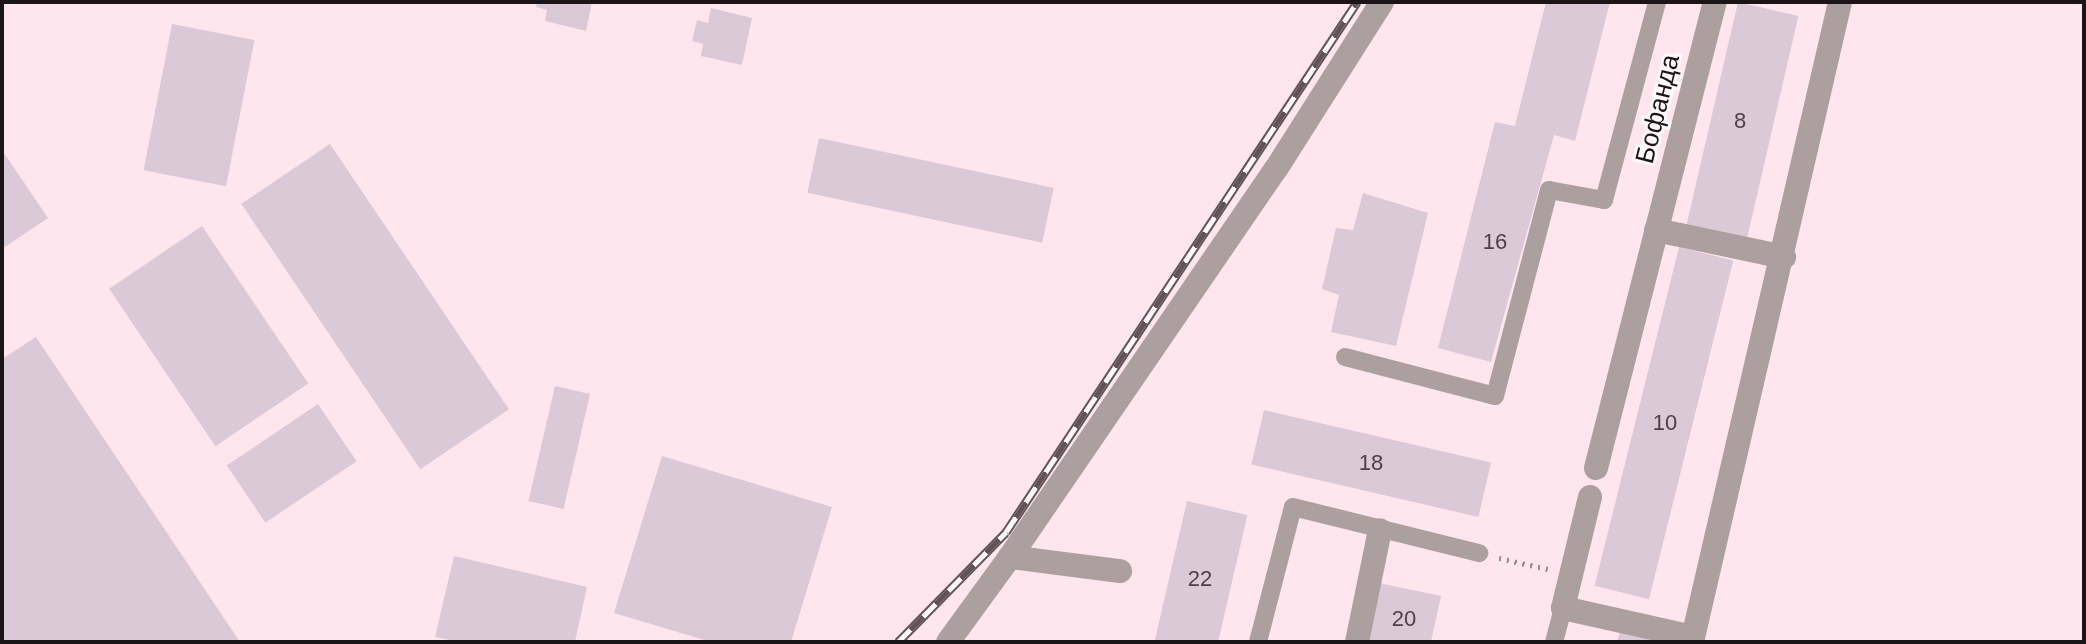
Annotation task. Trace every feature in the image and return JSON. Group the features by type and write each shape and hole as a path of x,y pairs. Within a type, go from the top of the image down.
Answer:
{"street":[{"path":"948,642 1010,557 1276,169 1382,2"},
{"name":"Бофанда","path":"1596,468 1715,2"},
{"path":"1590,497 1563,608 1693,640 1784,257 1840,2"},
{"path":"1656,230 1784,257"},
{"path":"1357,642 1380,530"},
{"path":"1010,557 1120,571"}],"lane":[{"path":"1345,357 1495,396 1549,190 1604,200 1657,2"},
{"path":"1258,642 1293,507 1479,553"},
{"path":"1554,642 1563,608"}],"path":[{"path":"1479,553 1571,574"}],"building":[{"path":"537,2 592,2 586,31 545,21 547,10 536,7"},
{"path":"1546,2 1610,2 1575,141 1554,135 1491,362 1438,348 1495,122 1515,126"},
{"path":"1738,2 1798,16 1747,240 1686,226"},
{"path":"711,8 752,18 742,65 701,56 703,44 692,41 697,20 708,23"},
{"path":"172,24 254,40 226,186 144,170"},
{"path":"819,138 1054,188 1042,243 807,193"},
{"path":"330,144 509,409 420,469 241,204"},
{"path":"2,150 48,218 2,249"},
{"path":"1363,193 1428,213 1396,346 1331,332 1339,295 1322,289 1336,228 1353,230"},
{"path":"202,226 308,384 215,446 109,289"},
{"path":"1679,247 1733,261 1649,599 1595,586"},
{"path":"36,337 240,642 2,642 2,359"},
{"path":"555,386 590,394 564,509 528,501"},
{"path":"318,404 357,461 265,523 227,466"},
{"path":"1264,410 1491,462 1478,517 1251,465"},
{"path":"662,456 832,507 791,642 711,642 614,613"},
{"path":"1187,501 1247,515 1218,642 1154,642"},
{"path":"454,556 587,587 575,642 458,642 435,637"},
{"path":"1379,583 1441,596 1431,642 1367,642"},
{"path":"1620,631 1658,641 1658,642 1617,642"}],"railway":[{"path":"898,642 1006,532 1357,2"}]}
